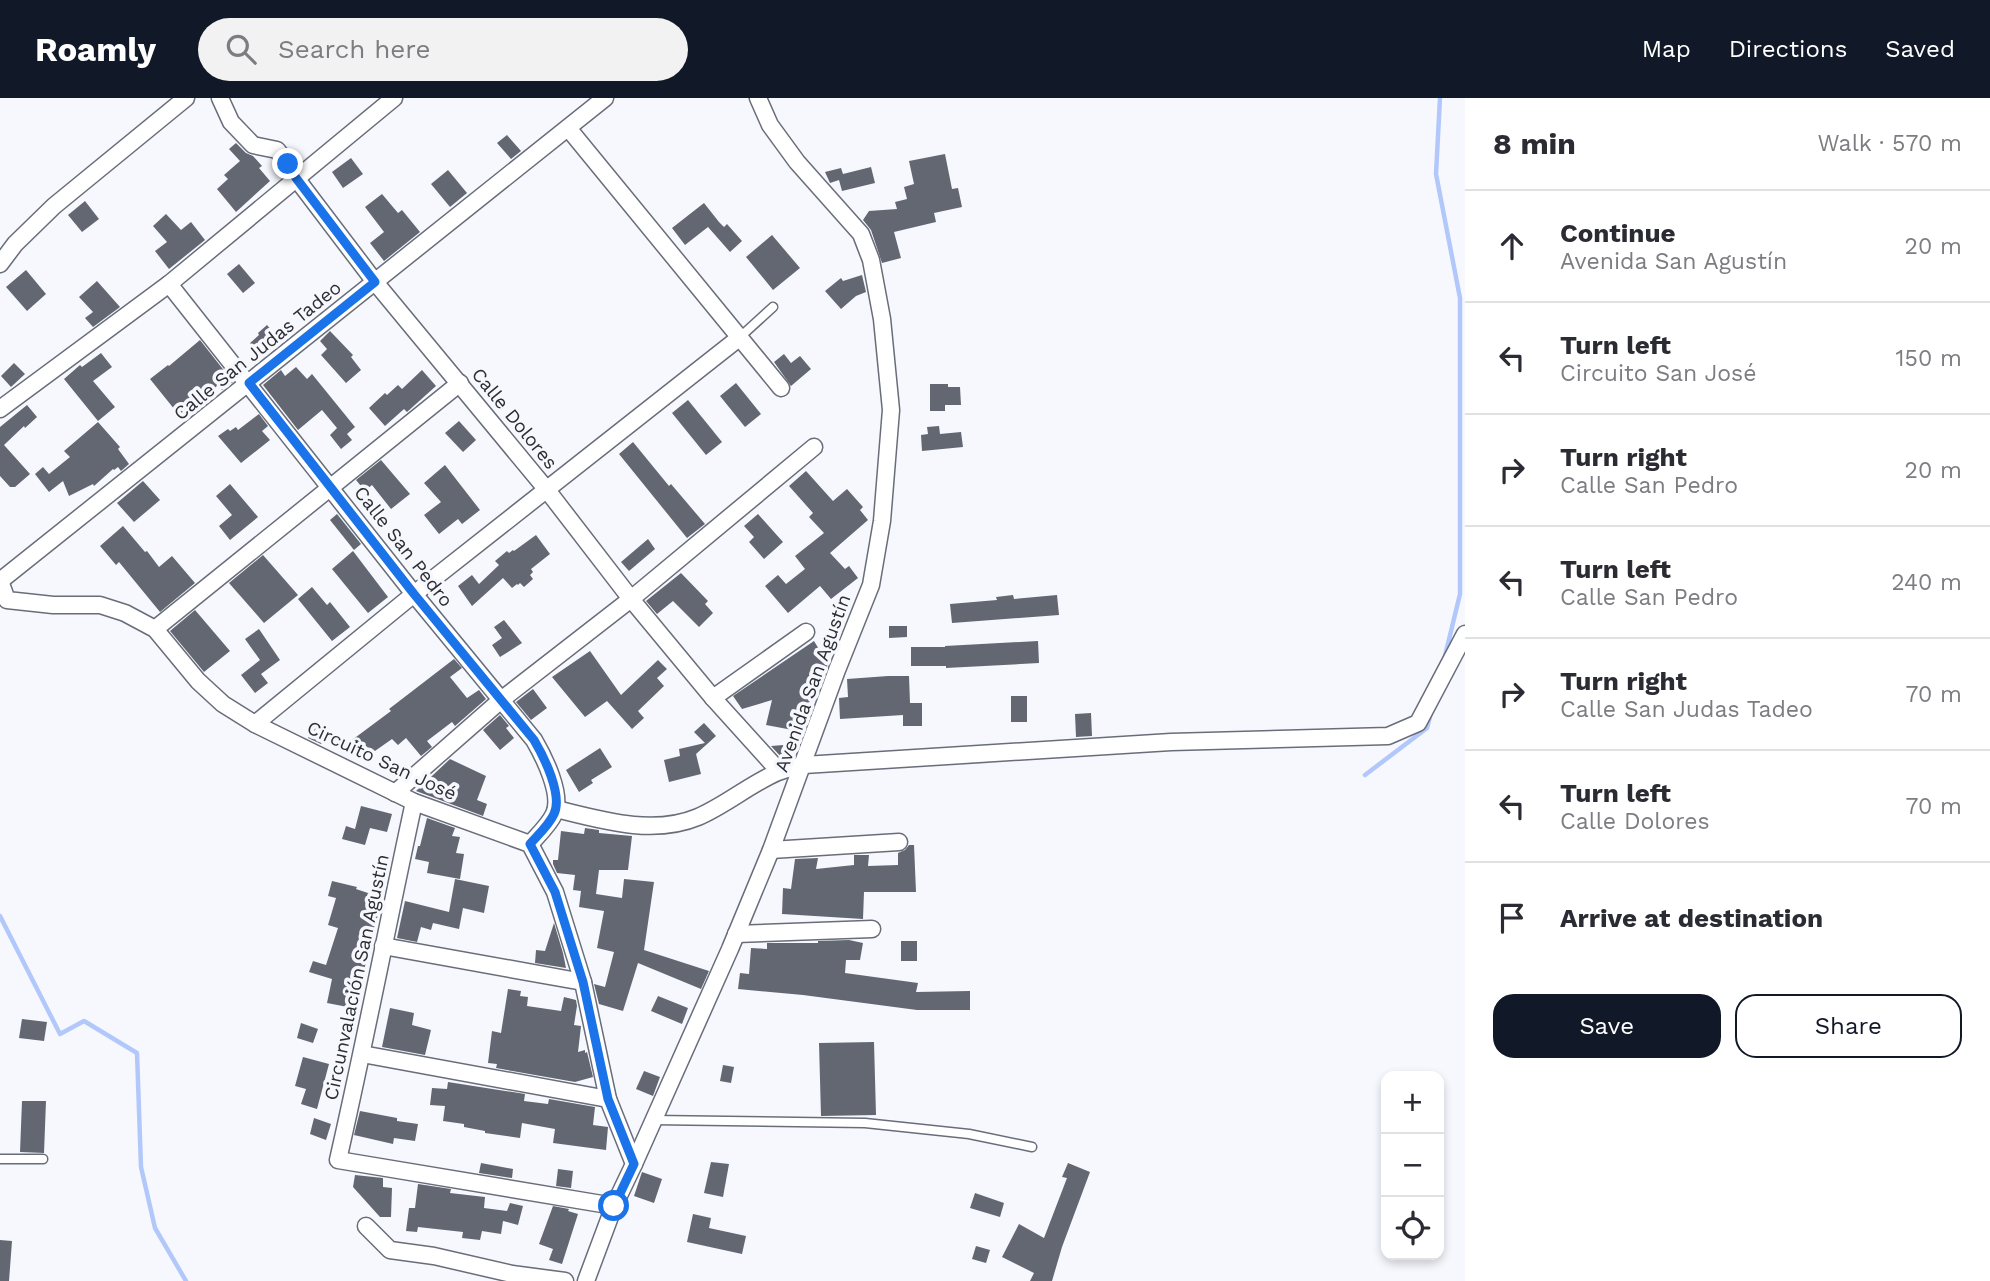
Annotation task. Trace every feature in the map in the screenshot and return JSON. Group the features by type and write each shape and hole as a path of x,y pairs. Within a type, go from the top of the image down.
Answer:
{"street":[{"path":"0,264 15,244 54,206 186,98"},
{"name":"Calle Dolores","path":"220,98 231,122 253,145 276,150 288,164 375,282 547,490 631,599 713,698 779,771"},
{"path":"0,409 169,284 394,98"},
{"name":"Calle San Judas Tadeo","path":"0,581 605,98"},
{"name":"Avenida San Agustín","path":"586,1281 614,1206 771,850 871,585 882,521 891,410 882,319 871,260 861,234 797,162 770,125 758,98"},
{"path":"568,128 781,388"},
{"name":"Calle San Pedro","path":"169,284 414,594 534,740 545,759 555,794 556,809"},
{"path":"255,724 414,594 739,338"},
{"path":"155,629 460,383"},
{"path":"395,793 501,700 631,599 814,447"},
{"name":"Circuito San José","path":"0,581 7,600 52,605 100,605 125,613 155,629 198,681 223,704 255,724 415,802 530,844"},
{"path":"713,698 806,632"},
{"path":"634,1164 608,1099 583,982 555,892 530,844 553,817 556,809 616,823 654,826 676,824 698,817 779,771 804,765 1171,742 1388,736 1418,723 1465,634"},
{"name":"Circunvalación San Agustín","path":"415,802 338,1160 614,1206"},
{"path":"771,850 899,842"},
{"path":"736,934 872,929"},
{"path":"383,946 583,982"},
{"path":"362,1054 608,1099"},
{"path":"366,1226 390,1250 434,1256 512,1274 565,1281"}],"lane":[{"path":"739,338 773,307"},
{"path":"653,1120 865,1123 969,1134 1032,1147"},
{"path":"0,1158 43,1159"}],"building":[{"path":"507,135 521,151 511,159 497,143"},
{"path":"236,143 262,166 259,168 270,181 236,212 217,189 228,179 224,175 240,161 229,149"},
{"path":"945,154 952,189 958,188 962,207 934,213 936,222 894,232 901,258 882,263 871,230 863,220 869,211 897,209 895,202 907,199 904,187 914,184 909,161"},
{"path":"351,158 363,174 343,188 332,172"},
{"path":"871,167 875,183 842,191 839,180 830,183 825,172 841,168 843,174"},
{"path":"448,170 467,193 450,207 431,184"},
{"path":"382,194 398,213 402,210 420,232 384,261 370,243 384,232 365,207"},
{"path":"85,201 99,219 82,232 68,215"},
{"path":"704,203 724,227 727,224 742,241 730,252 708,227 685,245 672,228"},
{"path":"166,214 181,230 191,222 205,240 169,269 155,251 167,242 153,226"},
{"path":"772,235 800,268 773,290 746,257"},
{"path":"239,264 255,283 243,293 227,274"},
{"path":"26,270 46,294 27,311 6,287"},
{"path":"862,275 866,292 856,296 841,309 825,291 841,278 843,281"},
{"path":"97,281 120,307 93,327 85,318 93,312 79,297"},
{"path":"267,325 279,339 260,355 250,343"},
{"path":"330,331 353,355 351,357 361,370 346,383 321,355 327,349 320,341"},
{"path":"200,340 233,382 222,390 218,385 191,410 189,407 179,415 150,379"},
{"path":"101,353 112,367 93,381 115,407 98,421 64,379 80,365 82,367"},
{"path":"784,354 791,363 800,356 811,369 791,386 774,362"},
{"path":"14,363 25,374 11,387 1,376"},
{"path":"296,367 307,379 312,374 355,427 347,434 352,440 341,449 330,435 337,428 322,410 298,430 263,385 281,370 285,376"},
{"path":"422,370 436,386 407,412 404,409 385,426 369,408 398,385 402,389"},
{"path":"736,383 761,414 745,427 720,396"},
{"path":"930,384 960,387 961,405 945,405 945,411 930,411"},
{"path":"688,400 722,442 706,455 672,413"},
{"path":"27,405 37,417 4,445 30,474 15,487 10,487 0,476 0,427"},
{"path":"259,414 268,426 262,431 270,440 241,463 218,436 228,429 230,431 236,427 238,430"},
{"path":"459,421 476,440 463,452 445,433"},
{"path":"98,422 120,447 118,449 129,464 121,471 118,467 113,469 94,486 93,484 69,496 63,481 49,492 35,474 43,467 49,474 70,457 64,451"},
{"path":"939,426 940,434 961,432 963,447 922,451 921,435 928,434 927,427"},
{"path":"633,442 705,524 687,538 619,454"},
{"path":"381,460 410,494 391,509 372,485 365,491 356,480"},
{"path":"445,465 480,510 462,524 458,519 439,534 424,515 441,502 424,483"},
{"path":"806,471 833,501 847,489 863,507 860,510 868,520 830,553 845,569 849,566 858,578 831,599 820,586 788,613 765,586 778,575 786,584 805,569 795,556 824,533 809,517 813,513 789,486"},
{"path":"143,481 160,500 134,522 117,503"},
{"path":"230,484 258,517 230,540 219,526 232,515 216,496"},
{"path":"337,514 361,544 354,550 330,520"},
{"path":"758,514 783,542 764,559 749,542 754,537 744,526"},
{"path":"123,526 159,567 172,556 195,583 160,612 119,562 116,565 100,546"},
{"path":"536,535 550,554 531,569 533,572 530,575 533,579 524,587 520,583 512,588 503,578 472,606 458,586 472,575 479,584 499,565 495,561"},
{"path":"648,539 655,549 629,571 621,562"},
{"path":"353,551 388,597 368,613 332,569"},
{"path":"263,555 298,595 264,623 229,583"},
{"path":"681,573 708,601 705,604 713,613 699,627 673,601 657,614 646,601"},
{"path":"312,587 327,605 330,602 350,627 332,641 298,599"},
{"path":"1013,595 1014,599 1057,595 1059,615 952,623 950,604 997,600 996,597"},
{"path":"195,610 230,651 204,672 170,631"},
{"path":"504,620 522,643 500,657 492,645 502,638 494,627"},
{"path":"889,626 907,626 907,637 889,638"},
{"path":"259,629 280,660 261,674 268,683 255,693 241,675 260,660 245,639"},
{"path":"814,641 828,664 825,673 808,682 810,702 804,706 798,731 766,725 772,700 742,709 733,696"},
{"path":"1038,641 1039,663 946,668 911,666 911,647"},
{"path":"590,651 621,695 658,660 667,669 657,678 664,686 638,711 644,718 632,729 607,701 585,717 552,677"},
{"path":"454,659 462,668 450,677 467,698 479,690 486,699 455,726 452,722 427,741 432,747 421,756 406,738 398,745 392,739 365,758 352,740"},
{"path":"909,676 910,703 922,703 922,726 903,726 903,715 840,719 839,698 848,697 847,679"},
{"path":"533,689 547,708 531,720 516,702"},
{"path":"1011,696 1027,696 1027,722 1011,722"},
{"path":"1091,713 1092,736 1076,737 1075,714"},
{"path":"500,715 514,738 500,750 483,730"},
{"path":"704,723 716,736 696,754 701,774 669,782 664,760 680,756 679,749 705,743 694,732"},
{"path":"318,725 329,734 321,744 308,738"},
{"path":"796,744 792,757 783,759 771,746"},
{"path":"600,748 612,767 591,780 593,783 579,792 566,770"},
{"path":"450,759 486,776 477,800 487,804 483,816 416,791"},
{"path":"361,806 392,814 387,832 370,828 365,845 342,839 346,826 355,829"},
{"path":"427,818 455,828 452,836 460,837 456,853 464,854 460,879 427,873 429,862 415,859"},
{"path":"585,828 599,830 599,833 632,836 628,870 599,870 596,894 622,898 624,879 654,882 644,950 709,971 701,989 638,963 623,1011 599,1004 594,984 605,987 614,952 597,948 604,911 579,907 581,891 573,890 575,875 557,873 553,864 553,860 558,860 561,831 584,834"},
{"path":"909,845 914,845 916,892 864,892 863,919 782,914 783,888 791,889 795,859 818,858 816,869 854,865 854,855 869,855 868,866 898,865 898,853"},
{"path":"455,879 489,886 484,913 463,908 459,929 433,923 431,930 421,927 417,942 397,938 405,901 449,912"},
{"path":"332,881 357,887 356,889 383,898 353,1008 327,1003 332,979 309,972 313,961 326,965 338,928 328,925 336,898 328,896"},
{"path":"554,923 566,968 535,963 536,950 545,951"},
{"path":"849,940 863,943 860,960 846,960 845,973 918,983 916,992 970,991 970,1010 917,1010 738,989 740,973 749,974 751,948 767,949 767,943"},
{"path":"901,941 917,941 917,961 901,961"},
{"path":"508,989 521,991 520,996 528,997 527,1006 561,1011 564,997 576,1000 574,1025 581,1026 578,1052 587,1052 593,1077 575,1082 496,1068 497,1064 488,1063 492,1031 501,1033"},
{"path":"658,996 688,1008 682,1024 651,1011"},
{"path":"390,1008 414,1013 412,1025 431,1030 425,1055 382,1047"},
{"path":"22,1019 47,1022 44,1041 19,1038"},
{"path":"301,1023 318,1029 313,1043 297,1038"},
{"path":"874,1042 876,1115 821,1116 819,1043"},
{"path":"303,1057 329,1064 317,1109 301,1104 306,1089 295,1086"},
{"path":"723,1065 734,1067 731,1083 720,1081"},
{"path":"644,1071 660,1077 653,1096 636,1089"},
{"path":"448,1082 525,1094 524,1101 548,1104 549,1099 595,1107 593,1125 608,1127 606,1150 553,1143 555,1129 522,1123 520,1138 485,1133 464,1127 464,1124 443,1121 445,1106 430,1105 432,1088 447,1089"},
{"path":"22,1101 46,1101 44,1153 20,1152"},
{"path":"360,1111 418,1124 415,1141 394,1138 393,1144 354,1135"},
{"path":"314,1118 331,1124 326,1140 310,1134"},
{"path":"711,1162 729,1164 723,1197 704,1193"},
{"path":"481,1163 513,1169 512,1178 479,1173"},
{"path":"1068,1163 1090,1172 1052,1281 1030,1281 1034,1273 1002,1257 1019,1224 1044,1238 1067,1178 1062,1177"},
{"path":"558,1169 573,1171 571,1188 556,1186"},
{"path":"642,1172 662,1179 654,1203 634,1196"},
{"path":"355,1175 383,1178 383,1187 392,1188 391,1217 380,1217 353,1187"},
{"path":"418,1184 451,1189 450,1193 485,1197 484,1208 507,1211 510,1203 523,1206 518,1225 503,1221 501,1234 482,1231 480,1240 462,1238 463,1232 418,1227 417,1232 406,1231 409,1208 415,1208"},
{"path":"975,1193 1004,1203 1000,1217 970,1208"},
{"path":"553,1206 578,1214 562,1264 549,1260 553,1249 539,1244"},
{"path":"693,1214 711,1218 709,1228 746,1236 742,1254 687,1242"},
{"path":"0,1240 12,1241 9,1281 0,1281"},
{"path":"976,1246 990,1250 986,1263 972,1259"}],"waterway":[{"path":"1440,98 1436,174 1460,298 1460,594 1444,660"},
{"path":"1365,775 1427,728 1431,713"},
{"path":"0,916 60,1034 84,1021 137,1053 141,1167 155,1228 186,1281"}],"route":[{"path":"288,164 375,282 249,383 414,594 534,740 545,759 555,794 556,809 553,817 530,844 555,892 583,982 608,1099 634,1164 614,1206"}]}
